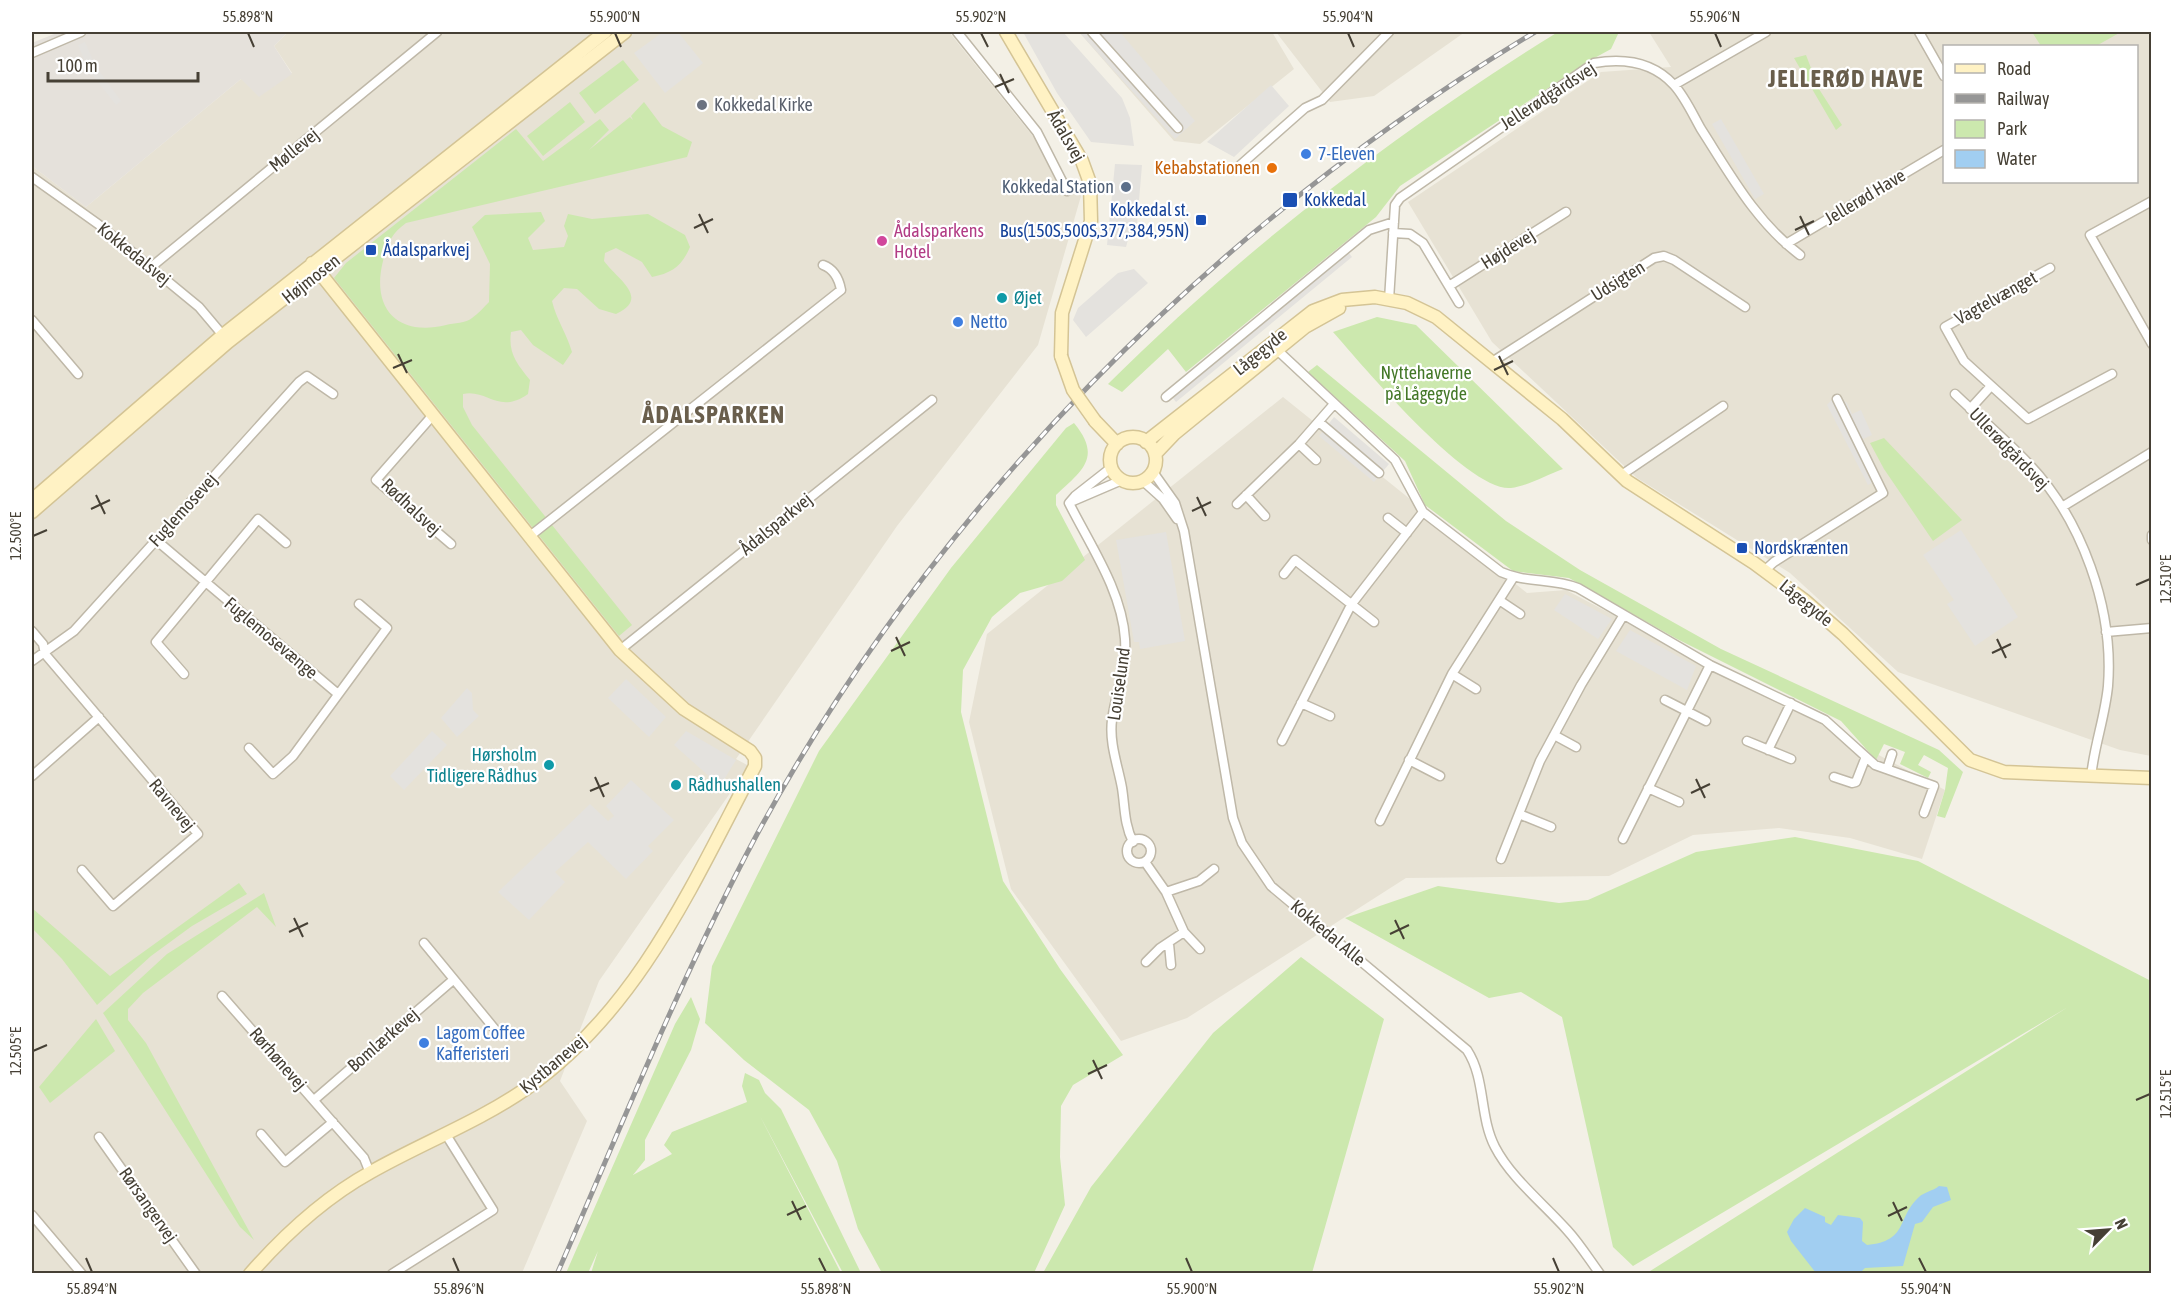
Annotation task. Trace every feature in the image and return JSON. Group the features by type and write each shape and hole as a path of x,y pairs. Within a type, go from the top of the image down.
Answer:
{"street":[{"path":"32,53 81,32"},
{"name":"Møllevej","path":"150,268 437,32"},
{"name":"Højmosen","path":"32,512 36,498 225,339 607,35 626,32"},
{"path":"957,32 1036,132 1067,191"},
{"name":"Ådalsvej","path":"1006,32 1082,161 1090,183 1091,221 1062,313 1061,356 1073,390 1095,421 1117,444"},
{"path":"1092,32 1178,128"},
{"path":"1237,168 1305,108 1322,100 1389,32"},
{"path":"1674,85 1766,32"},
{"path":"1919,32 1943,74"},
{"name":"Jellerødgårdsvej","path":"1389,300 1395,205 1406,192 1594,63 1616,59 1636,62 1655,71 1674,85 1749,205 1786,244 1800,255"},
{"name":"Jellerød Have","path":"1786,244 1943,151"},
{"name":"Kokkedalsvej","path":"32,177 98,224 199,307 225,339"},
{"path":"2151,201 2090,235 2151,344"},
{"name":"Højdevej","path":"1449,286 1566,212"},
{"name":"Lågegyde","path":"1166,397 1369,230 1383,223 1394,222"},
{"path":"1393,233 1410,234 1423,243 1459,303"},
{"name":"Udsigten","path":"1492,362 1654,258 1664,256 1674,260 1745,307"},
{"path":"530,536 841,290 840,281 830,268 823,266"},
{"path":"316,268 620,650"},
{"name":"Vagtelvænget","path":"2049,268 1945,327 1964,362 2028,419 2112,374"},
{"name":"Lågegyde","path":"1155,454 1179,429 1274,347 1299,320 1320,307 1350,298 1375,297 1407,303 1431,313 1492,362 1565,422 1620,476 1641,492 1764,570 1830,622 1970,760 2004,772 2151,778"},
{"name":"Lågegyde","path":"1146,442 1274,347 1313,321 1335,309 1389,300"},
{"path":"32,320 78,374"},
{"path":"1274,347 1395,460 1423,512 1501,572 1513,578 1566,583 1710,665 1835,726 1866,759 1934,786 1924,813"},
{"name":"Fuglemosevej","path":"32,661 45,654 74,631 307,376 333,394"},
{"path":"1970,409 1991,386"},
{"name":"Ullerødgårdsvej","path":"1955,394 2029,464 2062,507 2092,573 2106,632 2108,687 2091,777"},
{"path":"1764,570 1883,493 1837,399"},
{"name":"Ådalsparkvej","path":"620,650 932,400"},
{"path":"1237,504 1299,444 1334,404"},
{"path":"1620,476 1723,406"},
{"name":"Rødhalsvej","path":"433,415 376,480 452,544"},
{"path":"1319,422 1379,473"},
{"path":"1131,438 1146,442 1155,454 1153,472 1143,481 1132,483 1122,480 1112,467 1112,455 1117,444 1131,438"},
{"path":"1299,444 1316,460"},
{"name":"Ullerødgårdsvej","path":"2062,507 2151,452"},
{"path":"1073,502 1075,495 1112,467"},
{"name":"Kokkedal Alle","path":"1153,472 1175,503 1183,526 1233,818 1242,843 1271,886 1467,1050 1475,1063 1486,1124 1493,1145 1506,1165 1569,1232 1600,1274"},
{"path":"1073,502 1122,480"},
{"name":"Kokkedal Alle","path":"1143,481 1163,499 1183,526"},
{"path":"1246,495 1265,516"},
{"name":"Louiselund","path":"1073,502 1069,503 1120,610 1125,638 1124,672 1112,722 1112,742 1122,789 1126,828 1133,842"},
{"path":"1282,741 1351,605 1423,512"},
{"path":"1388,518 1407,533"},
{"path":"184,674 156,642 258,519 286,543"},
{"name":"Fuglemosevænge","path":"156,540 338,694"},
{"path":"1284,574 1295,560 1374,622"},
{"path":"1380,821 1452,674 1513,578"},
{"path":"1499,600 1520,614"},
{"path":"249,748 273,774 293,756 387,628 359,604"},
{"path":"1501,859 1540,761 1623,616"},
{"path":"2106,632 2151,628"},
{"name":"Ravnevej","path":"32,631 43,644 45,654 198,834 113,906 82,870"},
{"name":"Kystbanevej","path":"250,1274 305,1218 337,1193 370,1173 490,1110 543,1076 582,1041 621,998 665,934 755,766 755,758 750,751 684,709 620,650"},
{"path":"1623,839 1710,665"},
{"path":"1452,674 1476,688"},
{"path":"1665,700 1706,721"},
{"path":"1768,750 1791,703"},
{"path":"1301,704 1330,716"},
{"path":"32,776 99,717"},
{"path":"1554,735 1576,747"},
{"path":"1747,741 1791,759"},
{"path":"1887,769 1892,754"},
{"path":"1834,777 1852,783 1856,782 1866,759"},
{"path":"1409,760 1440,776"},
{"path":"1648,788 1679,802"},
{"path":"1519,814 1551,827"},
{"path":"1143,840 1149,845 1150,856 1145,862 1133,861 1128,856 1128,848 1133,842 1143,840"},
{"path":"1145,862 1166,892 1184,932 1200,949"},
{"path":"1166,892 1199,881 1214,869"},
{"path":"1146,962 1160,948 1184,932"},
{"path":"424,943 498,1033"},
{"path":"1169,944 1171,965"},
{"name":"Bomlærkevej","path":"314,1100 453,980"},
{"name":"Rørhønevej","path":"222,996 364,1158 370,1173"},
{"path":"261,1134 285,1162 333,1122"},
{"path":"392,1274 493,1210 445,1133"},
{"name":"Rørsangervej","path":"99,1137 196,1274"},
{"path":"32,1215 81,1274"}],"shaded area":[{"path":"59,32 288,32 274,46 292,74 259,97 241,79 86,207 32,166 32,43"},
{"path":"288,32 949,32 1081,196 1038,345 897,526 736,759 749,766 599,981 560,1081 587,1121 522,1273 32,1273 32,166 86,207 241,79 292,73 274,46"},
{"path":"663,32 678,32 703,63 665,93 634,53"},
{"path":"1023,32 1063,32 1122,98 1130,118 1134,146 1091,142 1057,93"},
{"path":"1079,32 1272,32 1294,69 1200,144 1174,141"},
{"path":"1079,32 1120,32 1195,121 1175,139"},
{"path":"1276,32 1465,32 1374,96 1330,102"},
{"path":"1649,32 2151,32 2151,756 2120,750 1898,672 1790,573 1637,478 1492,342 1408,202 1601,72 1671,67"},
{"path":"85,42 95,65 121,101 116,105 88,69 78,45"},
{"path":"1271,85 1289,106 1234,157 1207,142"},
{"path":"1721,119 1764,194 1755,199 1712,124"},
{"name":"Kokkedal Station","path":"1115,164 1142,165 1136,236 1129,236 1126,247 1107,245"},
{"path":"1345,248 1352,257 1176,402 1169,393"},
{"path":"1134,269 1148,283 1086,337 1073,320 1078,308 1118,273"},
{"path":"1836,395 1847,403 1852,414 1861,410 1872,435 1863,439 1881,477 1868,485 1827,405"},
{"path":"1283,397 1527,593 1566,590 1945,790 1922,859 1850,838 1779,828 1693,835 1609,876 1406,878 1187,1018 1121,1041 1011,889 969,722 987,634"},
{"path":"1334,417 1389,464 1374,482 1319,436"},
{"path":"1961,530 2018,617 1975,646 1947,604 1954,600 1923,555"},
{"path":"1166,532 1185,641 1140,649 1139,642 1134,642 1116,540"},
{"path":"1565,594 1612,619 1598,639 1554,610"},
{"path":"1630,630 1696,666 1687,690 1616,651"},
{"path":"626,679 666,717 649,737 608,698"},
{"path":"467,688 472,693 473,710 479,716 457,737 441,718"},
{"path":"432,731 447,745 404,790 390,776"},
{"path":"686,731 736,760 720,786 674,745"},
{"path":"631,780 674,820 648,846 653,851 626,879 588,842 555,872 565,882 529,920 498,892 590,804 608,821 614,816 606,806"}],"green space":[{"path":"1558,32 1619,32 1611,49 1589,61 1400,186 1376,217 1186,372 1168,349 1122,392 1108,384 1212,287 1323,195 1438,110"},
{"path":"2032,32 2121,32 2098,45 2040,45"},
{"path":"1806,55 1819,89 1842,125 1836,130 1794,58"},
{"path":"623,60 639,80 595,114 579,93"},
{"path":"570,102 585,122 543,156 527,136"},
{"path":"644,102 662,126 692,142 687,157 406,223 393,235 388,244 380,278 381,293 392,315 401,322 414,327 429,328 467,321 489,302 490,264 472,227 485,215 541,212 545,221 528,238 533,250 564,247 568,236 564,226 568,214 592,219 648,214 685,235 690,247 684,259 671,271 652,277 642,262 616,248 605,253 604,261 623,281 631,295 631,302 616,314 599,309 577,289 564,288 552,301 572,352 563,365 533,345 521,330 511,332 512,352 530,380 528,394 518,400 501,402 472,393 463,394 463,407 472,425 632,625 619,636 334,278 346,263 516,129 543,161 600,119 609,130 589,150 630,117 633,120 631,116"},
{"name":"Nyttehaverne på Lågegyde","path":"1377,317 1416,325 1563,469 1530,483 1511,488 1492,484 1469,470 1443,449 1391,397 1333,332"},
{"path":"1317,365 1506,521 1580,570 1721,649 1939,750 1963,772 1945,818 1937,816 1945,790 1948,768 1924,755 1918,765 1931,772 1928,778 1900,764 1905,752 1884,744 1876,760 1841,721 1677,639 1569,578 1513,571 1425,505 1405,461 1308,372"},
{"path":"1074,423 1087,445 1088,454 1081,470 1056,495 1056,505 1085,560 1062,581 1020,593 992,617 963,670 961,712 1003,881 1060,969 1123,1055 1073,1085 1061,1106 1060,1157 1065,1205 1034,1273 882,1273 858,1229 837,1161 809,1110 744,1060 705,1023 712,966 819,751 951,568 1066,428"},
{"path":"1884,438 1962,520 1933,541 1884,469 1870,443"},
{"path":"1795,837 1918,861 2151,981 2151,1273 1647,1273 2068,1007 1633,1266 1613,1247 1562,1017 1521,992 1489,998 1345,918 1438,886 1559,903 1588,900 1696,852"},
{"path":"239,883 247,894 192,926 151,956 97,1005 62,959 32,928 32,908 110,976"},
{"path":"264,893 276,927 257,907 143,993 128,1009 128,1020 146,1043 254,1240 240,1227 103,1013 167,954"},
{"path":"1301,957 1384,1019 1312,1273 1043,1273 1091,1187 1213,1033"},
{"path":"691,997 700,1019 691,1050 645,1140 645,1160 633,1175 672,1154 664,1145 672,1132 747,1102 742,1086 745,1073 759,1080 765,1093 781,1109 861,1273 843,1273 760,1116 841,1273 591,1273 598,1251 588,1273 566,1273 675,1024"},
{"path":"96,1019 115,1051 50,1103 39,1087"}],"water":[{"path":"1939,1186 1947,1187 1951,1200 1933,1207 1922,1222 1915,1224 1903,1266 1865,1268 1861,1272 1816,1273 1791,1241 1787,1232 1794,1219 1805,1208 1825,1217 1825,1222 1831,1225 1838,1215 1860,1218 1863,1222 1862,1241 1867,1245 1880,1243 1896,1234 1919,1197"}],"railway":[{"path":"557,1274 676,999 755,838 826,716 907,600 995,488 1091,383 1194,285 1303,193 1417,108 1535,32"}],"place":[{"name":"Kokkedal Kirke","path":"702,105"},
{"name":"7-Eleven","path":"1306,154"},
{"name":"Kebabstationen","path":"1272,168"},
{"name":"Kokkedal Station","path":"1126,187"},
{"name":"Kokkedal","path":"1290,200"},
{"name":"Kokkedal st. Bus(150S,500S,377,384,95N)","path":"1201,220"},
{"name":"Ådalsparkens Hotel","path":"882,241"},
{"name":"Ådalsparkvej","path":"371,250"},
{"name":"Øjet","path":"1002,298"},
{"name":"Netto","path":"958,322"},
{"name":"Nordskrænten","path":"1742,548"},
{"name":"Hørsholm Tidligere Rådhus","path":"549,765"},
{"name":"Rådhushallen","path":"676,785"},
{"name":"Lagom Coffee Kafferisteri","path":"424,1043"}],"district":[{"name":"JELLERØD HAVE","path":"1846,79"},
{"name":"ÅDALSPARKEN","path":"714,415"}]}
